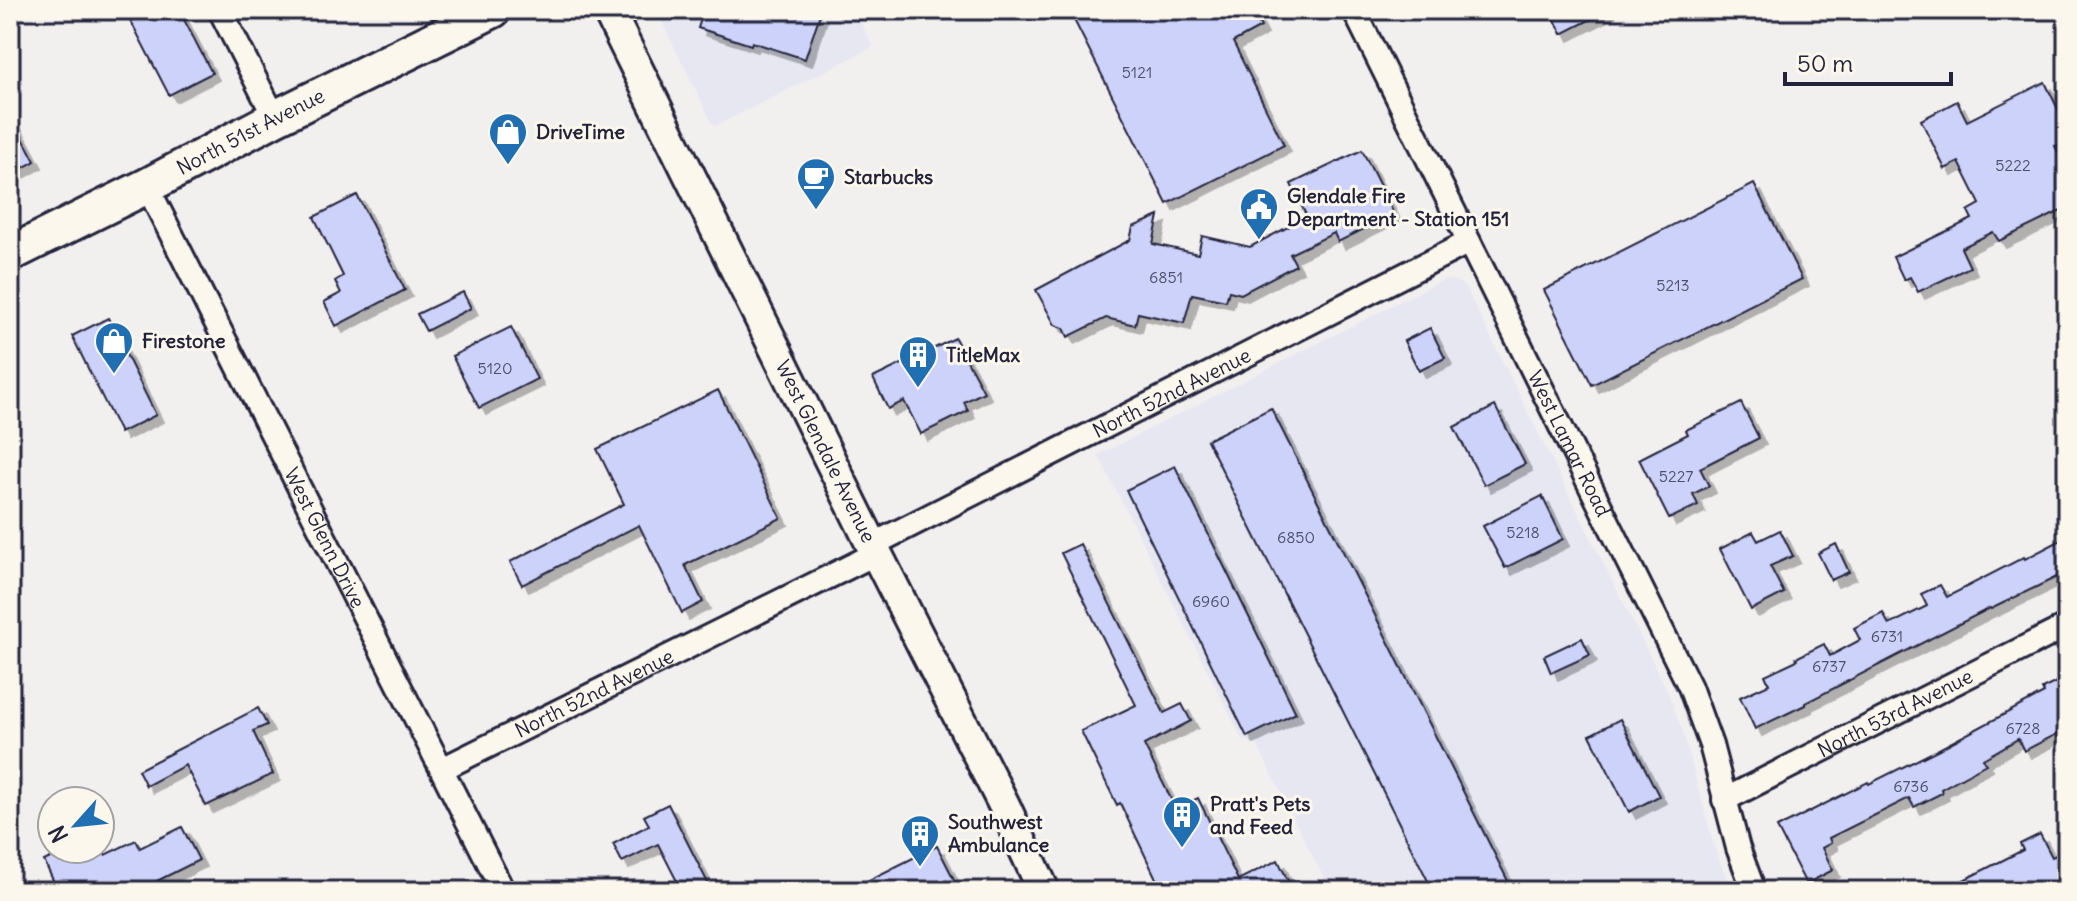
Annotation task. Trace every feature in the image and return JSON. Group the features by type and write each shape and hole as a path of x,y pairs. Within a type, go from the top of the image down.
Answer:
{"main road":[{"name":"North 51st Avenue","path":"10,254 493,10"},
{"name":"West Glendale Avenue","path":"608,10 1044,891"}],"street":[{"path":"220,10 275,118"},
{"name":"West Lamar Road","path":"1354,10 1690,687 1711,745 1738,848 1754,891"},
{"name":"West Glenn Drive","path":"147,186 503,891"},
{"name":"North 52nd Avenue","path":"442,769 1469,242"},
{"name":"North 53rd Avenue","path":"1724,800 2067,626"}],"shaded area":[{"path":"656,10 855,10 873,47 714,127"},
{"path":"1444,279 1457,281 1466,288 1667,690 1683,732 1715,849 1732,891 1330,891 1257,745 1242,739 1098,455"}],"building":[{"path":"125,10 179,10 212,73 169,95"},
{"path":"704,10 809,10 820,14 805,59 698,28"},
{"path":"1069,10 1252,10 1261,27 1233,42 1284,145 1167,204"},
{"path":"1552,10 1609,10 1562,34"},
{"path":"2045,82 2067,128 2067,141 2055,146 2067,170 2067,208 1999,241 1993,232 1961,248 1970,267 1918,292 1910,277 1904,280 1893,257 1972,219 1968,211 1980,204 1959,162 1945,169 1921,120 1957,101 1967,121"},
{"path":"10,114 35,161 10,175"},
{"name":"Glendale Fire Department - Station 151","path":"1362,150 1394,214 1338,242 1334,233 1290,254 1296,265 1241,294 1229,291 1226,301 1192,294 1184,323 1138,313 1135,325 1106,318 1068,337 1064,328 1055,325 1036,290 1130,240 1133,227 1159,216 1153,244 1198,254 1202,236 1250,247 1307,217 1291,184"},
{"path":"1754,184 1802,279 1592,385 1544,290"},
{"path":"357,195 405,290 336,326 324,302 341,293 335,281 343,276 314,217"},
{"path":"463,292 471,308 426,331 417,314"},
{"name":"Firestone","path":"108,318 156,415 120,433 72,336"},
{"path":"511,327 537,379 479,408 452,356"},
{"path":"1430,328 1445,358 1419,371 1404,341"},
{"name":"TitleMax","path":"955,338 984,392 964,402 968,411 921,434 904,401 888,409 873,378"},
{"path":"718,390 781,518 685,565 703,602 682,613 639,525 522,585 510,562 624,504 597,449"},
{"path":"1741,403 1759,438 1700,468 1709,486 1693,494 1698,505 1669,519 1639,459 1688,434 1686,430"},
{"path":"1495,406 1525,464 1484,485 1454,427"},
{"path":"1271,408 1513,891 1433,891 1207,440"},
{"path":"1175,466 1296,713 1247,737 1126,490"},
{"path":"1542,496 1563,539 1505,568 1483,526"},
{"path":"1780,530 1793,556 1770,566 1784,593 1751,610 1720,549 1753,532 1758,541"},
{"path":"2067,537 2067,572 1990,608 1755,729 1740,697 1769,684 1765,675 1824,644 1830,656 1860,640 1854,628 1883,613 1889,625 1927,606 1921,594 1940,585 1947,597"},
{"path":"1080,544 1164,713 1182,704 1191,721 1144,745 1176,809 1198,798 1238,880 1278,860 1293,891 1162,891 1081,731 1136,705 1061,553"},
{"path":"1836,544 1849,572 1831,580 1818,553"},
{"path":"1582,638 1590,655 1551,673 1544,656"},
{"path":"2067,677 2067,729 2024,751 2018,739 1983,759 1986,764 1941,789 1942,793 1914,807 1909,798 1829,838 1831,843 1822,848 1833,870 1806,884 1777,828 1939,749 2044,693 2042,689"},
{"path":"258,708 267,725 253,731 273,774 206,806 185,765 146,786 138,770"},
{"path":"1620,719 1659,796 1629,812 1590,735"},
{"path":"668,804 712,891 682,891 658,844 622,862 613,844 649,825 644,816"},
{"path":"182,827 199,860 157,881 162,891 58,891 46,865 116,865 116,850 136,840 140,848"},
{"path":"2040,834 2052,857 2067,850 2067,891 1942,891 2023,850 2020,844"},
{"name":"Southwest Ambulance","path":"937,846 960,891 847,891"}],"place":[{"name":"DriveTime","path":"508,166"},
{"name":"Starbucks","path":"816,211"},
{"name":"Glendale Fire Department - Station 151","path":"1259,241"},
{"name":"Firestone","path":"114,375"},
{"name":"TitleMax","path":"918,389"},
{"name":"Pratt's Pets and Feed","path":"1182,849"},
{"name":"Southwest Ambulance","path":"920,868"}]}
